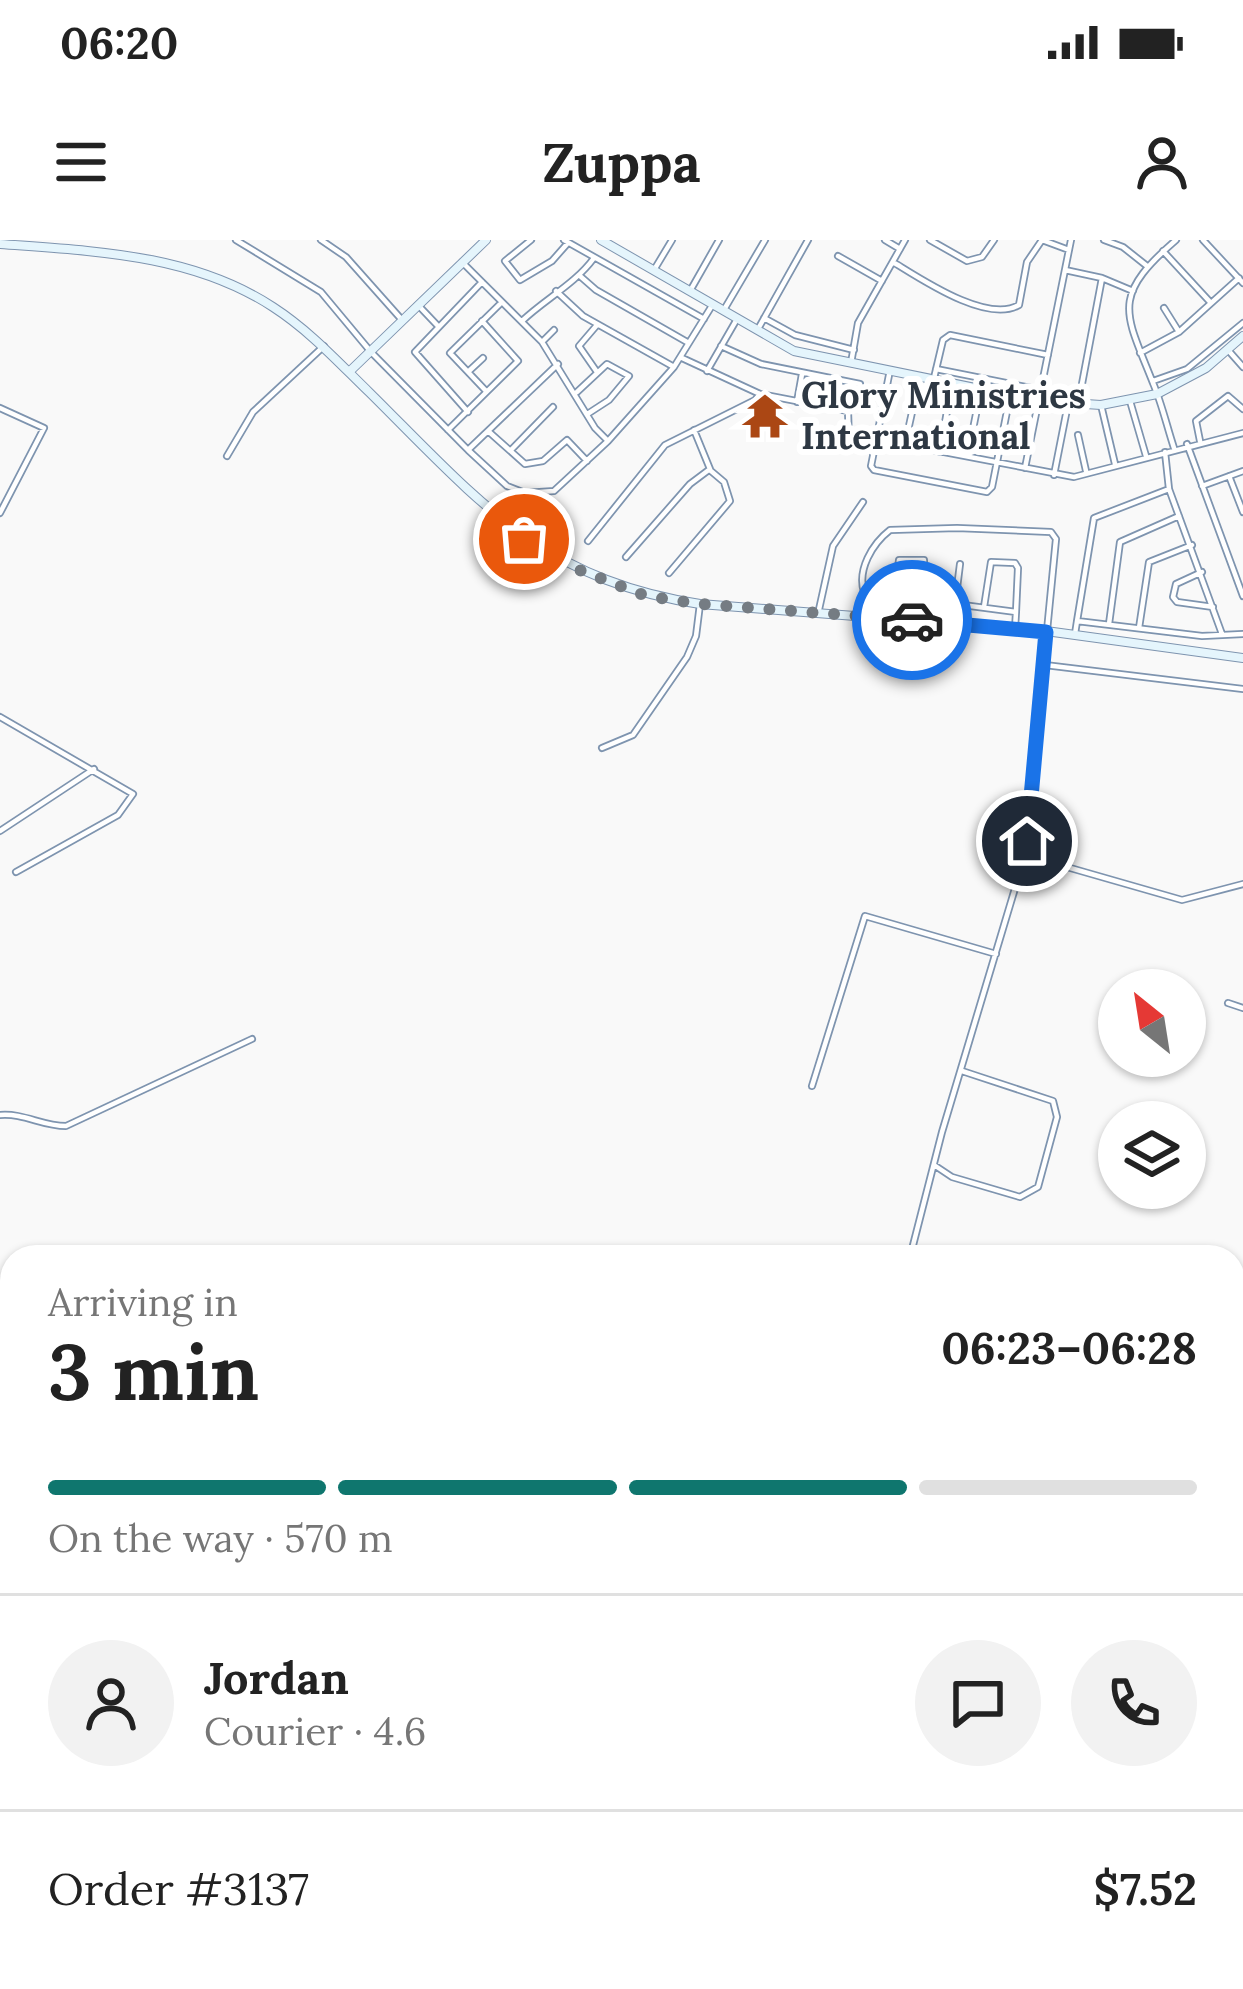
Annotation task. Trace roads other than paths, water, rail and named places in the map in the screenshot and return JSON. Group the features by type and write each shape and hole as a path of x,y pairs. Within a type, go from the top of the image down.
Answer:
{"main road":[{"path":"349,373 486,240"},
{"path":"601,240 794,351 920,376 935,374 1010,396 1101,405 1157,394 1206,368 1243,335"},
{"path":"3,243 129,256 187,267 236,286 324,346 524,539 577,569 646,596 1075,634 1243,658"}],"street":[{"path":"236,240 321,292 371,352 467,450 507,486 525,493 554,491 608,441 674,368 713,304"},
{"path":"252,249 257,240"},
{"path":"322,240 346,257 402,320"},
{"path":"532,240 505,261 520,280 552,261 566,241 704,319"},
{"path":"621,252 628,240"},
{"path":"654,271 672,240"},
{"path":"689,291 719,240"},
{"path":"724,310 764,240"},
{"path":"757,330 807,242 798,240"},
{"path":"885,240 900,248"},
{"path":"851,363 859,323 905,240"},
{"path":"930,240 971,261 986,254 994,240"},
{"path":"945,249 950,240"},
{"path":"892,262 952,297 1009,310 1019,305 1027,262 1042,240 1069,250"},
{"path":"1024,468 1071,240"},
{"path":"1104,240 1123,247 1147,266"},
{"path":"1174,448 1129,323 1133,291 1147,266 1176,240"},
{"path":"1140,353 1179,332 1241,281 1203,240"},
{"path":"1162,251 1211,303"},
{"path":"838,256 882,281"},
{"path":"522,321 580,276 594,258"},
{"path":"462,262 542,342 595,428 608,441"},
{"path":"1065,270 1133,291"},
{"path":"580,276 689,343"},
{"path":"1054,475 1102,278"},
{"path":"468,412 415,355 417,346 482,282"},
{"path":"556,291 598,325 674,368"},
{"path":"488,392 450,350 502,302"},
{"path":"418,305 437,325"},
{"path":"1164,308 1179,332"},
{"path":"707,371 737,318"},
{"path":"764,318 795,335 854,350"},
{"path":"448,430 518,360 482,321"},
{"path":"1153,381 1187,369 1243,322"},
{"path":"597,372 579,346 598,325"},
{"path":"542,342 554,330"},
{"path":"1040,396 935,374 943,340 950,335 1048,356"},
{"path":"227,456 253,412 324,346"},
{"path":"721,346 760,364 860,384"},
{"path":"1228,350 1243,367"},
{"path":"681,357 760,394 849,412 849,441 905,444 1054,475 1087,473 1243,433"},
{"path":"469,371 483,358"},
{"path":"467,450 558,364"},
{"path":"577,392 608,364 630,377 589,413"},
{"path":"890,370 874,470 984,492 992,488 1010,396"},
{"path":"796,402 802,374"},
{"path":"905,444 920,376"},
{"path":"940,452 952,382"},
{"path":"968,456 981,389"},
{"path":"588,541 665,445 760,394"},
{"path":"1201,441 1199,415 1228,396 1243,409"},
{"path":"1130,401 1146,456"},
{"path":"1101,405 1115,465"},
{"path":"509,451 553,407"},
{"path":"0,408 44,428 0,512"},
{"path":"668,573 730,501 694,430"},
{"path":"488,431 525,464 536,464 567,440 587,461"},
{"path":"1078,435 1087,473"},
{"path":"1187,445 1243,596"},
{"path":"1165,452 1169,488 1222,634"},
{"path":"626,556 690,484 710,469"},
{"path":"1202,486 1243,471"},
{"path":"1229,476 1243,512"},
{"path":"1075,634 1094,518 1169,488"},
{"path":"818,614 832,546 863,502"},
{"path":"1109,624 1120,542 1179,516"},
{"path":"913,1245 1025,855 1056,539 1051,532 887,531 866,562 861,584 868,593 1016,611"},
{"path":"1129,641 1149,562 1192,545"},
{"path":"895,595 899,560 924,560 925,599"},
{"path":"978,625 994,561 1018,566 1015,628"},
{"path":"955,604 960,564"},
{"path":"1202,572 1175,586 1174,600 1216,608"},
{"path":"602,748 630,738 687,658 696,636 700,604"},
{"path":"1077,620 1202,636 1243,634"},
{"path":"1046,665 1243,689"},
{"path":"0,717 134,794 118,815 16,872"},
{"path":"0,831 94,769"},
{"path":"1025,855 1182,900 1243,884"},
{"path":"812,1086 865,916 996,954"},
{"path":"1228,1003 1243,1008"},
{"path":"0,1115 17,1114 66,1126 252,1039"},
{"path":"934,1165 952,1177 1020,1197 1038,1187 1057,1117 1053,1101 962,1071"}],"place":[{"name":"Glory Ministries International","path":"765,416"}]}
